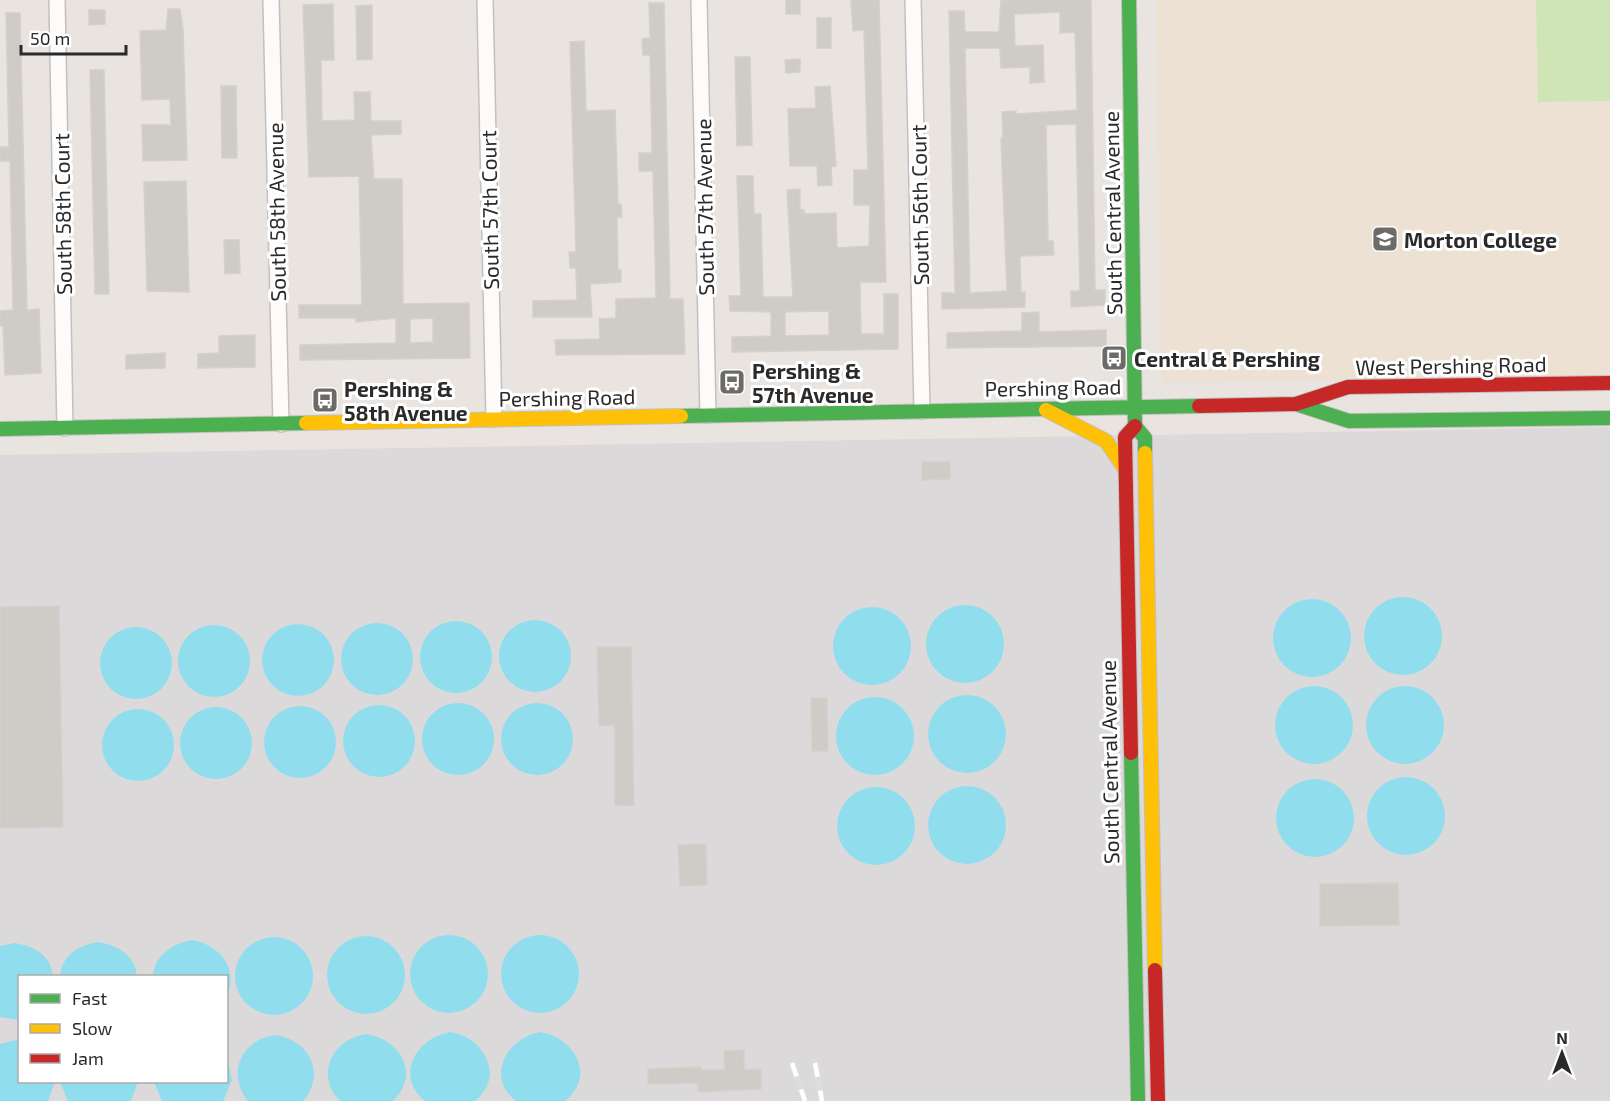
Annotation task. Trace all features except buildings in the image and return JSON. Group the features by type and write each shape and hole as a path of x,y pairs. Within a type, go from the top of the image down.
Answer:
{"main road":[{"name":"South Central Avenue","path":"1129,0 1135,426 1145,438 1158,1101"},
{"name":"West Pershing Road","path":"1135,407 1296,404 1348,387 1610,383"},
{"name":"West Pershing Road","path":"1296,404 1349,421 1610,418"},
{"name":"Pershing Road","path":"0,429 1135,407"},
{"path":"1042,408 1107,441 1125,469"},
{"name":"South Central Avenue","path":"1135,426 1125,437 1125,469 1138,1101"}],"street":[{"name":"South 58th Court","path":"57,0 65,428"},
{"name":"South 58th Avenue","path":"271,0 281,424"},
{"name":"South 57th Court","path":"484,0 494,419"},
{"name":"South 57th Avenue","path":"699,0 708,415"},
{"name":"South 56th Court","path":"913,0 922,411"}],"shaded area":[{"name":"Morton College","path":"1156,0 1536,0 1538,102 1610,101 1610,376 1162,383"},
{"path":"1610,427 1610,1101 0,1101 0,455"}],"green space":[{"path":"1536,0 1610,0 1610,101 1538,102"}],"water":[{"path":"1403,597 1418,600 1435,614 1442,636 1439,651 1425,668 1403,675 1388,672 1371,658 1364,636 1367,621 1381,604"},
{"path":"1312,599 1327,602 1339,611 1348,623 1351,638 1348,653 1339,665 1327,674 1312,677 1297,674 1285,665 1276,653 1273,638 1276,623 1285,611 1297,602"},
{"path":"965,605 980,608 992,617 1001,629 1004,644 1001,659 992,671 980,680 965,683 950,680 938,671 929,659 926,644 929,629 938,617 950,608"},
{"path":"872,607 887,610 904,624 911,646 908,661 894,678 872,685 857,682 840,668 833,646 836,631 850,614"},
{"path":"535,620 555,626 565,636 571,656 565,676 555,686 535,692 515,686 505,676 499,656 505,636 515,626"},
{"path":"456,621 476,627 486,637 492,657 486,677 476,687 456,693 436,687 426,677 420,657 426,637 436,627"},
{"path":"377,623 397,629 407,639 413,659 407,679 397,689 377,695 357,689 347,679 341,659 347,639 357,629"},
{"path":"298,624 318,630 328,640 334,660 328,680 318,690 298,696 278,690 268,680 262,660 268,640 278,630"},
{"path":"214,625 234,631 244,641 250,661 244,681 234,691 214,697 194,691 184,681 178,661 184,641 194,631"},
{"path":"136,627 156,633 166,643 172,663 166,683 156,693 136,699 116,693 106,683 100,663 106,643 116,633"},
{"path":"1314,686 1329,689 1341,698 1350,710 1353,725 1350,740 1341,752 1329,761 1314,764 1299,761 1287,752 1278,740 1275,725 1278,710 1287,698 1299,689"},
{"path":"1405,686 1420,689 1437,703 1444,725 1441,740 1427,757 1405,764 1390,761 1373,747 1366,725 1369,710 1383,693"},
{"path":"967,695 982,698 999,712 1006,734 1003,749 989,766 967,773 952,770 935,756 928,734 931,719 945,702"},
{"path":"875,697 890,700 907,714 914,736 911,751 897,768 875,775 860,772 843,758 836,736 839,721 853,704"},
{"path":"458,703 478,709 488,719 494,739 488,759 478,769 458,775 438,769 428,759 422,739 428,719 438,709"},
{"path":"537,703 557,709 567,719 573,739 567,759 557,769 537,775 517,769 507,759 501,739 507,719 517,709"},
{"path":"379,705 399,711 409,721 415,741 409,761 399,771 379,777 359,771 349,761 343,741 349,721 359,711"},
{"path":"300,706 320,712 330,722 336,742 330,762 320,772 300,778 280,772 270,762 264,742 270,722 280,712"},
{"path":"216,707 236,713 246,723 252,743 246,763 236,773 216,779 196,773 186,763 180,743 186,723 196,713"},
{"path":"138,709 158,715 168,725 174,745 168,765 158,775 138,781 118,775 108,765 102,745 108,725 118,715"},
{"path":"1406,777 1421,780 1438,794 1445,816 1442,831 1428,848 1406,855 1391,852 1374,838 1367,816 1370,801 1384,784"},
{"path":"1315,779 1330,782 1347,796 1354,818 1351,833 1337,850 1315,857 1300,854 1283,840 1276,818 1279,803 1293,786"},
{"path":"967,786 982,789 999,803 1006,825 1003,840 989,857 967,864 952,861 935,847 928,825 931,810 945,793"},
{"path":"876,787 891,790 908,804 915,826 912,841 898,858 876,865 861,862 844,848 837,826 840,811 854,794"},
{"path":"449,935 464,938 481,952 488,974 485,989 471,1006 449,1013 434,1010 417,996 410,974 413,959 427,942"},
{"path":"540,935 555,938 572,952 579,974 576,989 562,1006 540,1013 525,1010 508,996 501,974 504,959 518,942"},
{"path":"366,936 381,939 398,953 405,975 402,990 388,1007 366,1014 351,1011 334,997 327,975 330,960 344,943"},
{"path":"274,937 289,940 301,949 310,961 313,976 310,991 301,1003 289,1012 274,1015 259,1012 247,1003 238,991 235,976 238,961 247,949 259,940"},
{"path":"192,940 211,947 219,953 229,968 231,977 228,993 228,975 153,975 161,956 178,944"},
{"path":"98,942 124,952 133,962 137,975 60,975 68,957 84,946"},
{"path":"15,943 29,946 45,957 52,969 53,975 18,975 18,1020 0,1017 0,946"},
{"path":"450,1032 473,1041 481,1049 490,1070 489,1080 484,1091 475,1101 425,1101 411,1081 410,1070 413,1059 427,1042"},
{"path":"540,1032 563,1041 577,1059 580,1070 579,1080 575,1091 565,1101 516,1101 502,1081 501,1070 510,1050 528,1036"},
{"path":"366,1034 388,1043 403,1059 406,1069 405,1080 401,1091 393,1101 340,1101 332,1091 328,1080 328,1069 336,1050 354,1037"},
{"path":"275,1035 297,1043 311,1059 314,1080 303,1101 248,1101 241,1090 238,1080 240,1059 253,1043"},
{"path":"18,1041 18,1083 55,1083 48,1101 0,1101 0,1044"},
{"path":"228,1062 232,1080 223,1101 162,1101 154,1083 228,1083"},
{"path":"60,1083 138,1083 131,1101 68,1101"}],"railway":[{"path":"792,1063 805,1101"},
{"path":"815,1063 822,1101"}],"traffic: fast":[{"path":"1129,0 1135,426 1145,438 1145,453"},
{"path":"1296,404 1349,421 1610,418"},
{"path":"681,416 1199,406"},
{"path":"0,429 306,423"},
{"path":"1131,753 1138,1101"}],"traffic: slow":[{"path":"1046,410 1106,441 1125,469"},
{"path":"306,423 681,416"},
{"path":"1145,453 1155,970"}],"traffic: jam":[{"path":"1199,406 1296,404 1348,387 1610,383"},
{"path":"1131,753 1125,437 1135,426"},
{"path":"1155,970 1158,1101"}],"place":[{"name":"Morton College","path":"1385,239"},
{"name":"Central & Pershing","path":"1114,358"},
{"name":"Pershing & 57th Avenue","path":"732,382"},
{"name":"Pershing & 58th Avenue","path":"325,400"}]}
